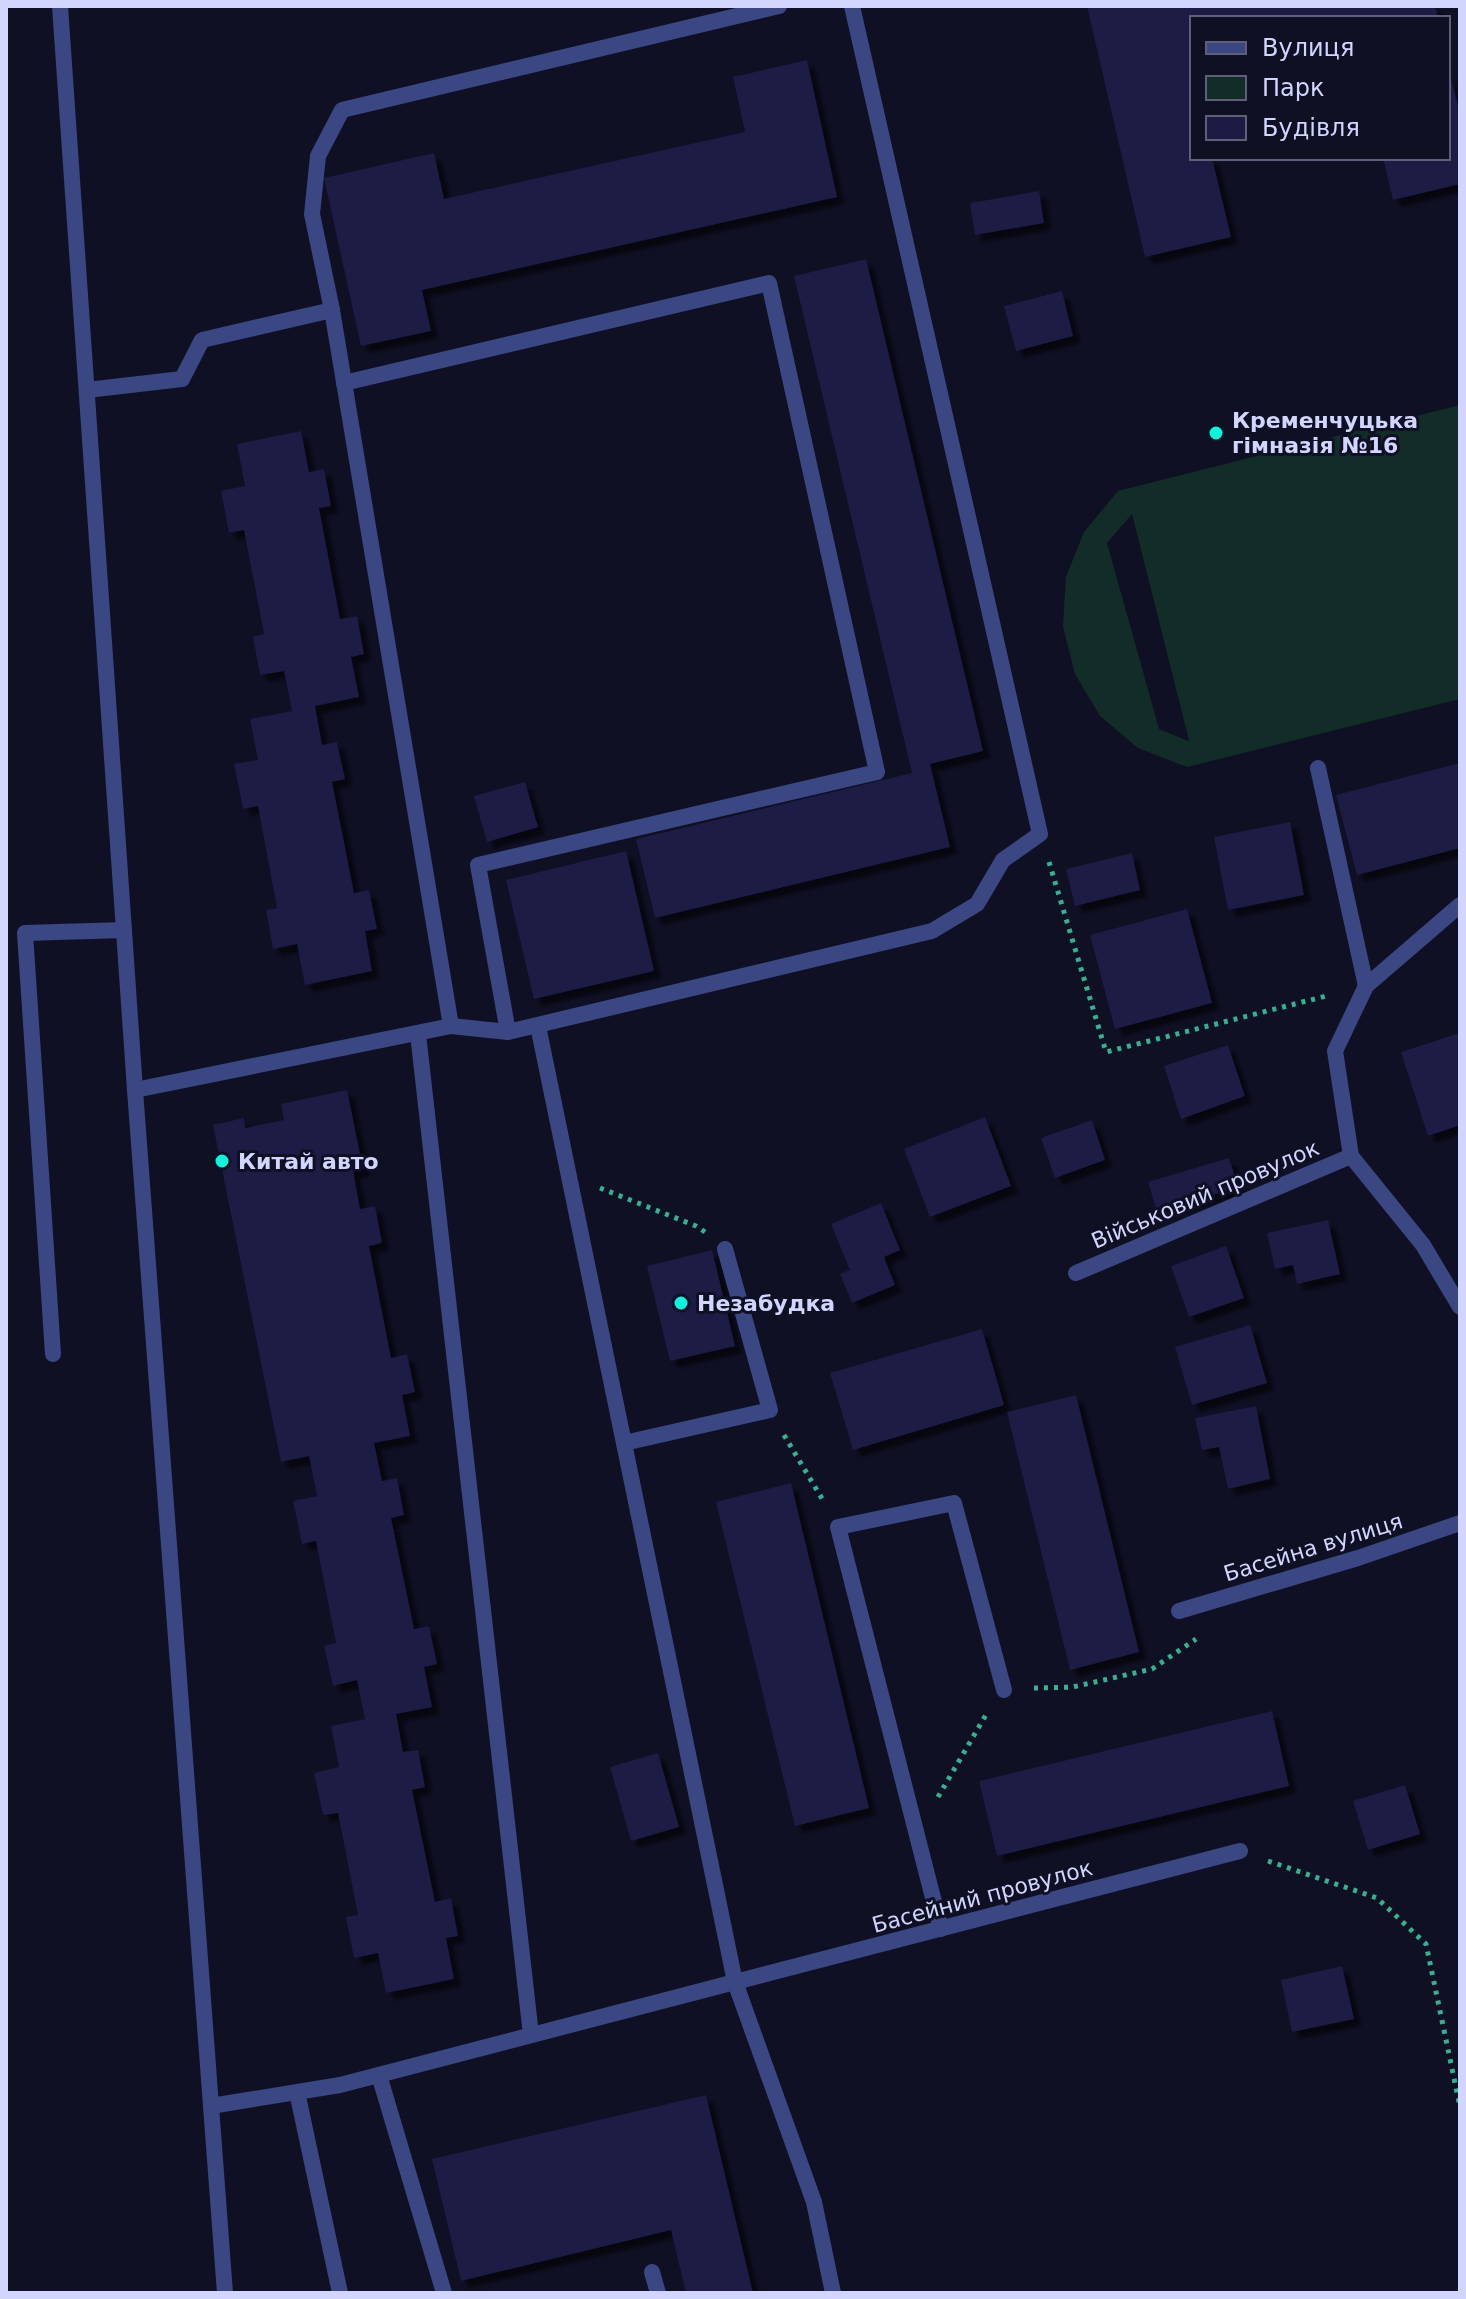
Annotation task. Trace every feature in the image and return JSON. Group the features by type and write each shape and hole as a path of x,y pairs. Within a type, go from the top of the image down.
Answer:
{"street":[{"path":"60,6 135,1090 225,2293"},
{"path":"451,1026 332,310 312,214 318,156 342,110 779,6"},
{"path":"135,1090 451,1026 508,1032 932,931 977,904 1003,860 1040,834 852,6"},
{"path":"344,383 769,283 877,772 478,865 508,1032"},
{"path":"87,390 182,379 202,340 332,310"},
{"path":"1318,768 1366,986"},
{"path":"1460,905 1366,986 1335,1051 1351,1156 1423,1245 1460,1307"},
{"path":"53,1354 25,933 124,930"},
{"path":"538,1026 735,1982 814,2202 833,2293"},
{"path":"418,1034 531,2035"},
{"name":"Військовий провулок","path":"1076,1273 1351,1156"},
{"path":"624,1443 770,1410 725,1249"},
{"path":"941,1929 838,1527 954,1503 1004,1690"},
{"name":"Басейна вулиця","path":"1179,1611 1358,1558 1460,1523"},
{"name":"Басейний провулок","path":"211,2106 379,2075 1240,1851"},
{"path":"379,2075 444,2293"},
{"path":"297,2092 340,2293"},
{"path":"652,2272 658,2293"}],"path":[{"path":"1040,834 1106,1052 1366,986"},
{"path":"569,1176 696,1226 725,1249"},
{"path":"770,1410 838,1527"},
{"path":"916,1831 950,1780 978,1725"},
{"path":"1240,1851 1377,1898 1426,1944 1460,2107"}],"green space":[{"path":"1460,405 1460,699 1187,767 1138,748 1100,716 1075,674 1063,626 1066,577 1084,532 1118,491","holes":["1132,514 1189,740 1159,729 1107,543"]}],"building":[{"path":"1087,6 1435,6 1438,16 1190,16 1190,160 1212,160 1231,237 1145,257"},
{"path":"807,60 837,197 422,290 431,331 361,346 324,178 434,153 444,199 745,132 733,77"},
{"path":"1450,75 1460,114 1460,184 1393,200 1383,160 1450,160"},
{"path":"1039,191 1044,223 975,235 970,203"},
{"path":"866,259 983,751 930,764 950,847 655,918 636,839 912,773 794,276"},
{"path":"1062,291 1073,336 1016,351 1004,306"},
{"path":"301,431 309,472 324,469 331,506 319,508 340,619 357,616 364,654 351,657 359,697 315,706 322,745 337,742 345,779 332,782 354,893 369,890 377,929 365,931 372,971 305,985 297,944 273,949 266,910 277,908 258,806 243,809 234,764 258,760 250,719 292,711 284,671 260,675 253,637 264,634 244,530 229,533 221,491 245,486 237,444"},
{"path":"1460,763 1460,848 1357,875 1336,795"},
{"path":"525,782 538,827 487,842 474,796"},
{"path":"1290,822 1304,895 1228,910 1214,837"},
{"path":"626,851 654,971 534,999 506,880"},
{"path":"1132,853 1140,890 1075,906 1066,869"},
{"path":"1187,909 1212,1003 1115,1029 1090,935"},
{"path":"1460,1033 1460,1125 1428,1136 1401,1052"},
{"path":"1228,1045 1245,1096 1181,1119 1164,1066"},
{"path":"347,1090 363,1169 353,1171 360,1209 375,1206 382,1243 369,1246 391,1358 407,1354 415,1392 402,1395 410,1436 374,1443 382,1481 397,1478 404,1515 391,1518 414,1629 429,1626 437,1664 424,1667 432,1707 396,1714 403,1752 418,1750 425,1787 412,1790 435,1902 451,1898 458,1936 446,1938 454,1979 386,1993 378,1953 354,1958 346,1917 358,1915 338,1813 323,1815 314,1773 339,1767 331,1726 365,1719 357,1680 333,1686 324,1646 336,1643 316,1541 302,1544 293,1501 317,1496 309,1456 281,1462 213,1125 244,1118 245,1128 284,1120 281,1104"},
{"path":"985,1117 1011,1186 930,1217 904,1149"},
{"path":"1092,1120 1105,1160 1055,1178 1041,1138"},
{"path":"1229,1158 1238,1187 1157,1212 1148,1182"},
{"path":"881,1203 900,1250 884,1257 895,1285 852,1303 840,1274 850,1270 831,1224"},
{"path":"1328,1220 1340,1274 1297,1284 1293,1265 1275,1269 1267,1233"},
{"path":"1226,1246 1244,1298 1189,1317 1171,1266"},
{"path":"712,1250 735,1346 670,1361 647,1266"},
{"path":"1250,1325 1267,1383 1192,1405 1175,1347"},
{"path":"982,1329 1004,1405 853,1450 830,1373"},
{"path":"1076,1395 1139,1652 1070,1670 1007,1412"},
{"path":"1256,1406 1270,1479 1228,1489 1219,1447 1202,1450 1195,1418"},
{"path":"791,1483 869,1808 795,1826 716,1502"},
{"path":"1272,1711 1289,1786 997,1856 979,1781"},
{"path":"658,1753 679,1827 631,1841 610,1767"},
{"path":"1405,1785 1420,1834 1368,1850 1353,1801"},
{"path":"1342,1966 1354,2019 1292,2032 1281,1980"},
{"path":"706,2095 753,2293 686,2293 671,2230 461,2281 432,2159"}],"place":[{"name":"Кременчуцька гімназія №16","path":"1216,433"},
{"name":"Китай авто","path":"222,1161"},
{"name":"Незабудка","path":"681,1303"}]}
